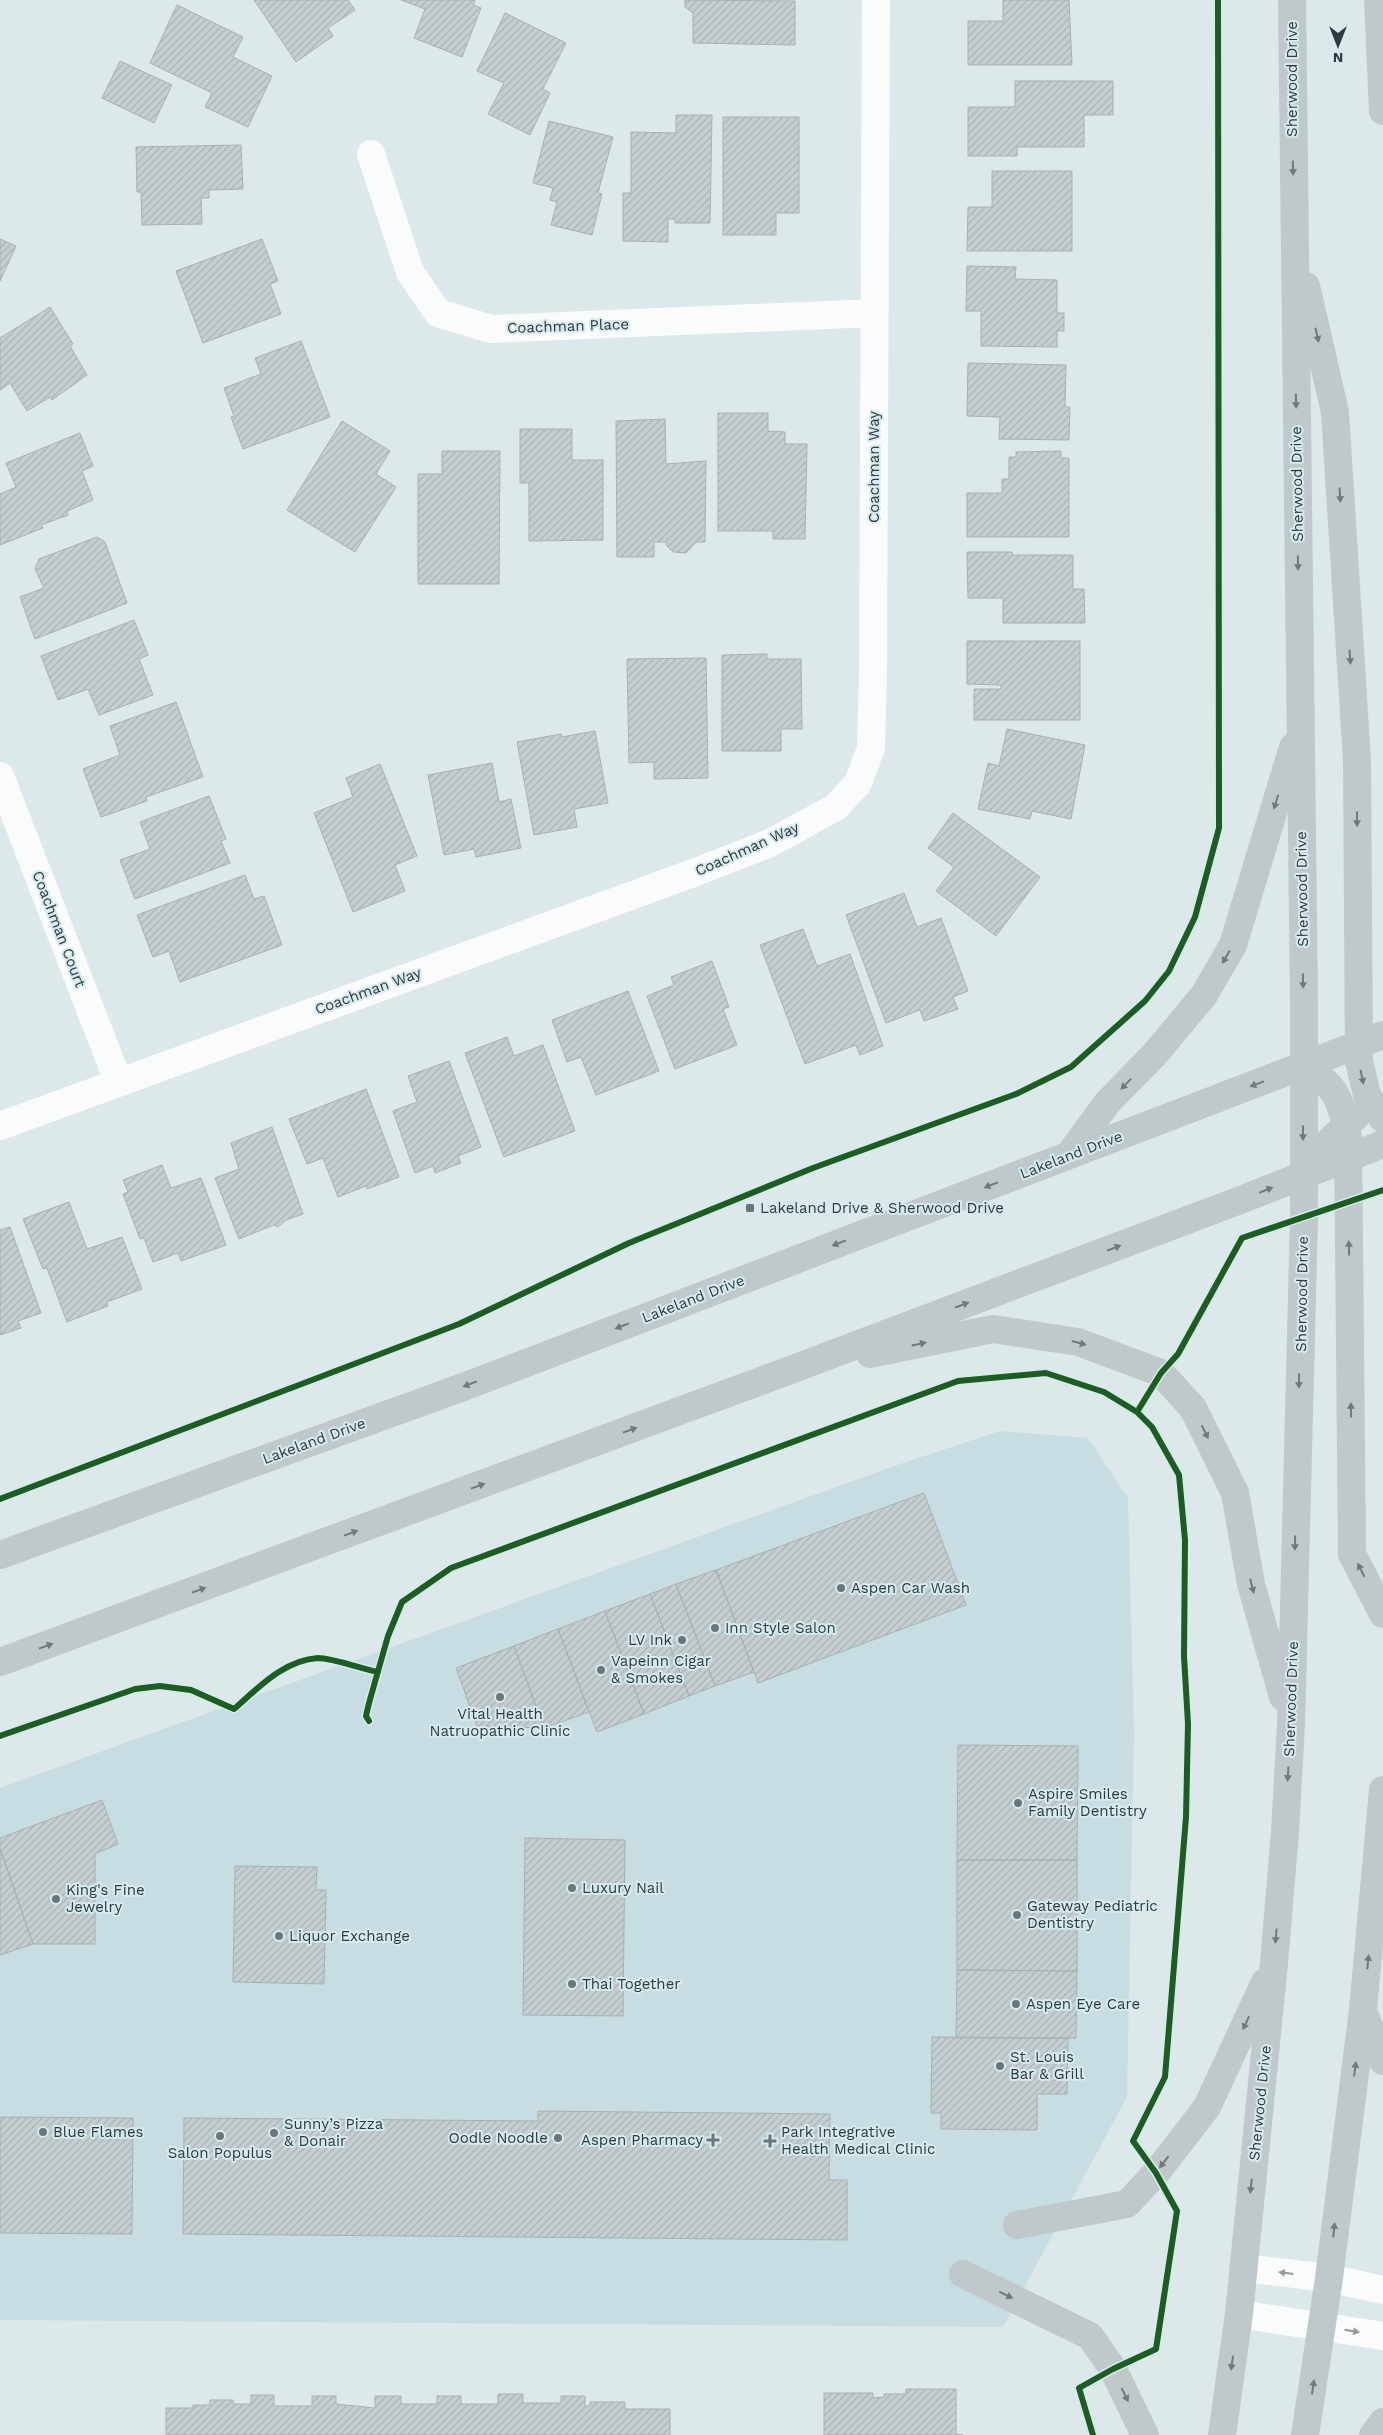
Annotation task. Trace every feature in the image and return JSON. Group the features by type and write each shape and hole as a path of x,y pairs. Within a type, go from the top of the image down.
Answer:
{"main road":[{"name":"Sherwood Drive","path":"1222,2435 1239,2314 1274,1963 1285,1832 1290,1725 1303,1175 1292,0"},
{"path":"1378,0 1383,111"},
{"path":"1294,236 1335,412 1357,761 1358,1046 1362,1079 1379,1109 1346,1124 1317,1154 1303,1175"},
{"path":"1069,1156 1107,1104 1154,1055 1204,995 1233,945 1300,722"},
{"name":"Lakeland Drive","path":"0,1555 466,1386 1383,1036"},
{"path":"1302,1067 1316,1073 1333,1090 1340,1102 1346,1124 1350,1157 1352,1554 1383,1614"},
{"path":"0,1662 786,1372 1243,1200 1383,1144"},
{"path":"786,1372 993,1329 1078,1342 1162,1373 1193,1408 1234,1493 1251,1584 1290,1725"},
{"path":"1305,2435 1329,2278 1363,2010 1383,1790"},
{"path":"1017,2225 1126,2204 1156,2173 1207,2107 1274,1963"},
{"path":"1363,2010 1383,2061"},
{"path":"962,2274 1090,2336 1113,2369 1145,2435"},
{"path":"1373,2435 1383,2422"}],"street":[{"name":"Coachman Way","path":"0,1126 696,872 770,843 836,807 858,783 871,748 876,0"},
{"name":"Coachman Place","path":"370,154 410,272 438,313 491,329 874,313"},
{"name":"Coachman Court","path":"0,776 118,1082"},
{"path":"1244,2268 1329,2278 1383,2290"},
{"path":"1239,2314 1383,2336"}],"shaded area":[{"path":"1000,1431 1088,1438 1128,1498 1134,1732 1127,2097 1003,2327 0,2320 0,1788 900,1464"}],"building":[{"path":"254,0 348,0 355,10 328,28 333,36 296,62"},
{"path":"401,0 475,0 473,5 481,8 462,57 414,38 425,9"},
{"path":"685,0 795,1 795,45 693,43 693,13 685,7"},
{"path":"1003,0 1069,0 1072,65 968,65 968,21 1003,21"},
{"path":"177,5 243,37 233,57 272,76 248,127 205,107 212,93 150,63"},
{"path":"505,13 566,43 543,89 550,93 530,135 488,114 504,83 477,71"},
{"path":"120,61 172,85 154,123 102,98"},
{"path":"1015,81 1113,81 1113,115 1084,115 1084,147 1017,147 1017,156 968,156 968,107 1015,107"},
{"path":"676,115 712,115 710,223 675,223 675,219 668,219 668,242 623,241 623,193 631,193 631,132 676,133"},
{"path":"723,117 799,117 799,213 776,213 776,235 723,235"},
{"path":"549,121 613,137 598,193 602,194 592,235 551,225 557,202 550,200 553,188 533,183"},
{"path":"241,145 243,189 209,190 209,198 201,198 202,224 142,225 141,192 137,192 136,147"},
{"path":"992,171 1072,171 1072,251 967,251 968,207 992,207"},
{"path":"0,239 16,246 0,281"},
{"path":"262,239 278,281 270,284 281,314 203,343 176,271"},
{"path":"967,266 1016,267 1015,279 1057,280 1057,313 1064,313 1064,331 1057,331 1057,347 981,346 981,311 966,311"},
{"path":"50,307 73,344 70,346 87,375 52,400 50,397 27,411 10,383 0,390 0,338"},
{"path":"301,341 330,417 243,449 231,417 234,416 224,388 261,374 255,358"},
{"path":"968,363 1066,365 1065,407 1070,407 1069,440 999,439 1000,417 967,416"},
{"path":"718,413 768,413 768,431 785,432 785,444 807,444 805,539 773,539 773,531 718,531"},
{"path":"665,419 666,464 706,461 705,542 696,542 686,553 673,552 666,545 666,542 654,542 654,557 617,557 616,421"},
{"path":"342,421 390,451 376,474 396,487 355,552 287,510"},
{"path":"520,429 572,429 572,460 603,460 603,540 529,541 529,483 520,483"},
{"path":"80,433 93,466 82,471 93,500 67,511 68,515 41,525 43,528 0,545 0,494 16,487 6,463"},
{"path":"442,451 500,451 499,584 418,584 418,474 442,474"},
{"path":"1061,451 1061,458 1069,458 1069,537 967,537 967,493 1002,493 1002,479 1009,479 1009,457 1016,457 1016,452"},
{"path":"97,537 105,542 127,603 35,639 20,597 44,588 35,569 39,559"},
{"path":"967,552 1012,552 1013,555 1073,555 1073,589 1084,589 1085,623 1003,623 1003,598 968,598"},
{"path":"134,620 148,655 139,659 153,695 99,715 88,689 58,700 41,656"},
{"path":"967,641 1080,641 1080,720 974,720 974,689 1001,689 1001,685 967,684"},
{"path":"767,654 767,659 801,659 802,729 781,729 781,751 722,751 722,655"},
{"path":"706,658 708,778 654,779 654,762 629,763 627,659"},
{"path":"176,702 203,777 146,797 147,801 101,817 83,769 120,755 110,726"},
{"path":"1007,729 1085,745 1071,819 1032,811 1030,819 978,809 988,763 999,766"},
{"path":"595,731 608,803 574,809 577,827 534,835 517,742 561,734 562,737"},
{"path":"492,763 499,802 511,799 521,848 476,857 474,849 444,855 428,775"},
{"path":"380,764 417,856 395,865 405,891 353,912 314,813 353,797 346,778"},
{"path":"209,796 226,839 221,841 230,863 135,899 120,860 150,849 140,822"},
{"path":"953,813 1040,877 996,936 936,891 954,867 928,848"},
{"path":"245,875 254,899 264,896 282,945 180,982 169,951 153,957 137,915"},
{"path":"904,893 917,927 941,918 968,991 953,997 958,1009 924,1021 920,1010 886,1023 846,915"},
{"path":"803,929 817,966 850,954 883,1046 860,1055 856,1045 805,1064 760,945"},
{"path":"712,961 729,1007 723,1009 737,1045 675,1069 647,996 674,985 671,977"},
{"path":"628,991 659,1071 596,1095 581,1057 567,1062 552,1020"},
{"path":"507,1037 514,1056 543,1045 575,1131 504,1157 465,1053"},
{"path":"449,1061 481,1147 458,1156 461,1163 435,1173 433,1166 415,1173 393,1111 417,1102 408,1076"},
{"path":"366,1089 399,1177 367,1189 366,1186 338,1197 323,1158 307,1164 289,1119"},
{"path":"272,1127 303,1214 286,1220 278,1227 274,1225 239,1239 215,1178 239,1169 231,1143"},
{"path":"162,1165 171,1188 201,1178 226,1245 181,1261 178,1253 153,1262 144,1238 140,1239 123,1194 128,1192 123,1180"},
{"path":"69,1202 87,1249 122,1237 142,1289 107,1302 108,1306 67,1322 47,1268 43,1269 23,1219"},
{"path":"10,1227 41,1313 18,1321 21,1328 0,1335 0,1230"},
{"name":"Aspen Car Wash","path":"924,1493 966,1605 758,1683 716,1570"},
{"name":"Inn Style Salon","path":"716,1570 754,1672 715,1686 676,1584"},
{"name":"LV Ink","path":"676,1584 715,1686 689,1696 650,1594"},
{"path":"650,1594 689,1696 644,1714 605,1611"},
{"name":"Vapeinn Cigar & Smokes","path":"605,1611 644,1714 597,1732 558,1629"},
{"path":"558,1629 589,1712 544,1728 514,1646"},
{"name":"Vital Health Natruopathic Clinic","path":"514,1646 544,1728 477,1726 456,1668"},
{"name":"Aspire Smiles Family Dentistry","path":"958,1745 1078,1746 1077,1860 957,1860"},
{"name":"King's Fine Jewelry","path":"102,1800 118,1844 95,1854 95,1944 33,1944 0,1848 0,1838"},
{"path":"525,1838 625,1840 623,2016 523,2015"},
{"path":"0,1848 33,1944 0,1955"},
{"name":"Gateway Pediatric Dentistry","path":"957,1860 1077,1860 1077,1971 957,1970"},
{"name":"Liquor Exchange","path":"235,1866 317,1867 316,1890 326,1890 324,1984 233,1982"},
{"name":"Aspen Eye Care","path":"957,1970 1077,1971 1076,2038 956,2038"},
{"name":"St. Louis Bar & Grill","path":"932,2037 1068,2038 1067,2094 1037,2094 1037,2130 941,2129 941,2113 931,2113"},
{"path":"538,2111 830,2114 829,2180 847,2180 847,2240 183,2234 184,2118 538,2121"},
{"path":"0,2117 133,2118 132,2234 0,2233"},
{"path":"906,2389 956,2389 956,2434 963,2435 824,2435 824,2393 873,2393 873,2398 884,2397 884,2394 906,2394"},
{"path":"498,2394 523,2394 523,2403 561,2403 561,2396 585,2396 585,2406 590,2406 590,2402 625,2402 625,2409 670,2409 670,2435 166,2435 166,2408 193,2408 193,2405 210,2405 210,2400 233,2400 233,2404 251,2404 251,2395 274,2395 274,2406 312,2406 312,2396 336,2396 336,2404 375,2408 375,2396 401,2396 401,2404 437,2404 437,2396 461,2396 461,2404 498,2404"}],"cycle path":[{"path":"0,1499 459,1324 629,1243 813,1168 1016,1094 1071,1067 1145,1001 1169,971 1195,917 1219,828 1218,0"},
{"path":"1137,1412 1161,1373 1178,1354 1242,1238 1383,1190"},
{"path":"369,1721 366,1716 369,1703 388,1636 402,1602 451,1568 958,1381 1046,1373 1104,1392 1137,1412 1152,1427 1179,1475 1185,1540 1184,1656 1188,1724 1186,1817 1165,2077 1133,2141 1156,2173 1177,2211 1156,2349 1113,2369 1079,2388 1093,2435"},
{"path":"0,1736 135,1689 160,1686 191,1690 234,1709 272,1676 283,1669 306,1660 324,1658 378,1672"}],"place":[{"name":"Lakeland Drive & Sherwood Drive","path":"750,1208"},
{"name":"Aspen Car Wash","path":"841,1588"},
{"name":"Inn Style Salon","path":"715,1628"},
{"name":"LV Ink","path":"682,1640"},
{"name":"Vapeinn Cigar & Smokes","path":"601,1670"},
{"name":"Vital Health Natruopathic Clinic","path":"500,1697"},
{"name":"Aspire Smiles Family Dentistry","path":"1018,1803"},
{"name":"Luxury Nail","path":"572,1888"},
{"name":"King's Fine Jewelry","path":"56,1899"},
{"name":"Gateway Pediatric Dentistry","path":"1017,1915"},
{"name":"Liquor Exchange","path":"279,1936"},
{"name":"Thai Together","path":"572,1984"},
{"name":"Aspen Eye Care","path":"1016,2004"},
{"name":"St. Louis Bar & Grill","path":"1000,2066"},
{"name":"Blue Flames","path":"43,2132"},
{"name":"Sunny’s Pizza & Donair","path":"274,2133"},
{"name":"Salon Populus","path":"220,2136"},
{"name":"Oodle Noodle","path":"558,2138"},
{"name":"Aspen Pharmacy","path":"713,2140"},
{"name":"Park Integrative Health Medical Clinic","path":"770,2141"}]}
